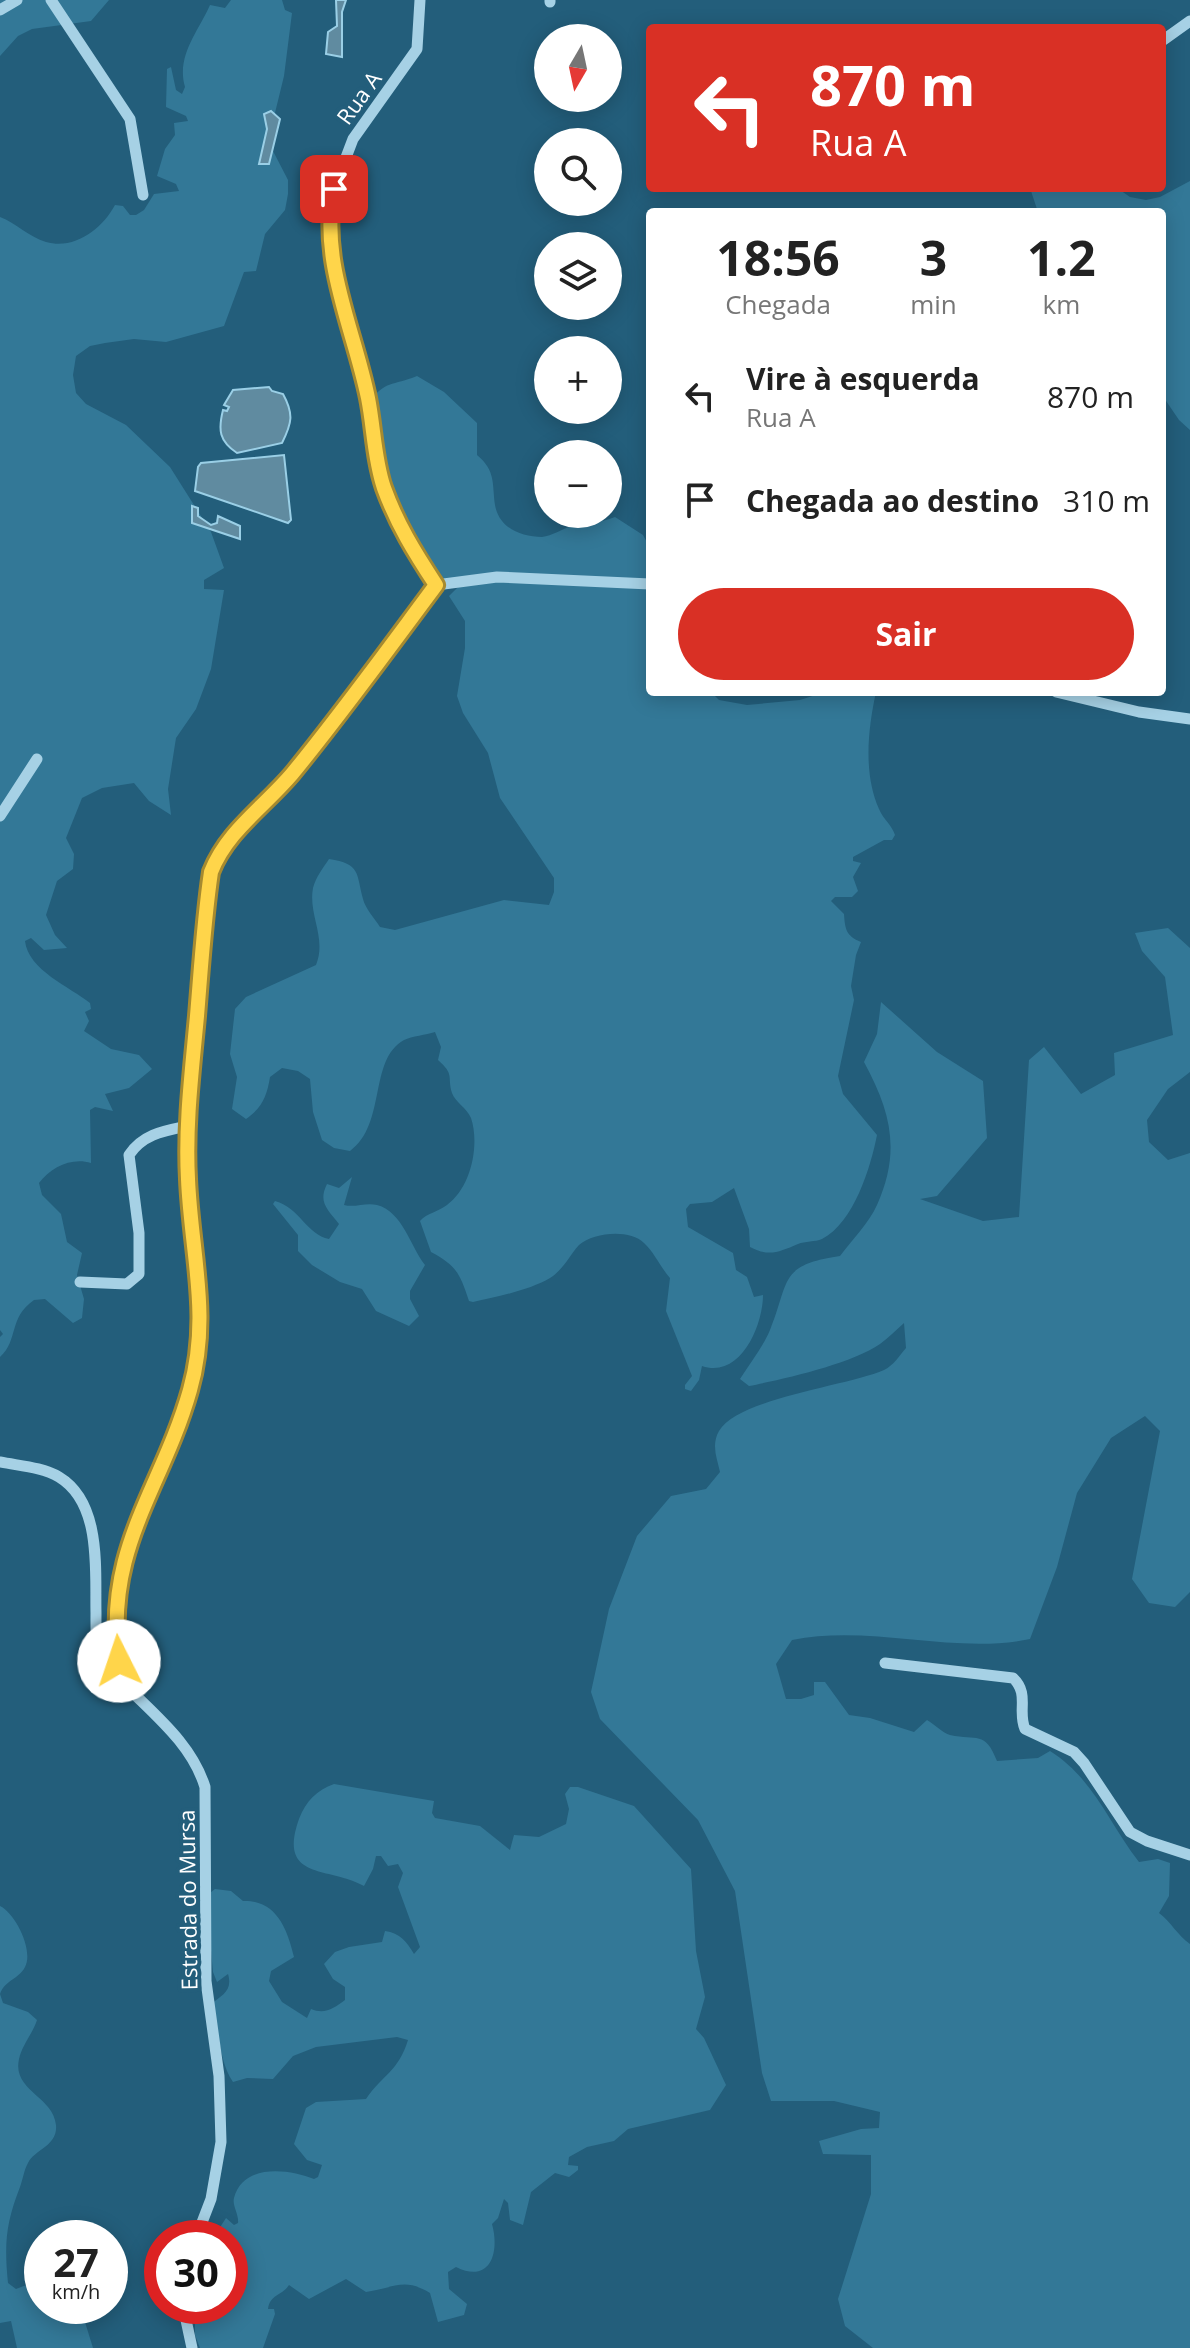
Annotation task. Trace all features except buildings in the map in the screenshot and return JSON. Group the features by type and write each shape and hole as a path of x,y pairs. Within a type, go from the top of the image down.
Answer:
{"street":[{"path":"0,10 17,0"},
{"path":"51,0 130,119 143,195"},
{"name":"Rua A","path":"420,0 417,49 353,139 334,189 328,238 362,373 383,485 413,552 436,585"},
{"path":"1166,38 1190,21"},
{"path":"121,1682 116,1640 120,1579 135,1522 181,1417 198,1349 201,1302 188,1181 188,1126 209,889 217,857 225,843 279,789 319,740 436,585 497,577 646,584"},
{"path":"1073,696 1139,712 1190,719"},
{"path":"0,816 37,759"},
{"path":"80,1282 127,1284 139,1274 139,1233 129,1155 136,1145 151,1135 188,1126"},
{"name":"Estrada do Mursa","path":"0,1462 58,1476 80,1496 90,1525 100,1658 107,1672 121,1682 188,1751 202,1778 207,1800 206,1981 219,2076 221,2142 211,2199 203,2220"},
{"path":"885,1663 1013,1678 1022,1692 1022,1723 1025,1729 1074,1752 1130,1832 1190,1855"},
{"path":"187,2324 192,2348"}],"shaded area":[{"path":"0,0 109,0 91,21 32,29 18,36 0,56"},
{"path":"231,0 282,0 285,10 292,13 284,76 273,121 273,151 288,180 285,210 265,234 256,271 244,272 224,326 166,342 134,339 90,346 76,356 73,375 76,393 86,404 126,425 170,467 211,532 224,568 204,580 204,589 224,590 211,669 196,709 176,738 168,789 171,815 149,801 134,783 102,788 82,798 66,838 74,854 73,869 57,881 46,915 55,935 67,948 44,950 31,938 25,941 34,961 42,969 90,1003 91,1009 85,1012 89,1021 84,1031 111,1049 139,1055 152,1069 129,1088 105,1094 113,1111 95,1107 90,1110 91,1163 77,1161 62,1165 39,1183 42,1195 61,1214 67,1242 82,1253 77,1275 84,1299 82,1318 73,1323 45,1299 34,1300 20,1314 10,1343 0,1357 0,1337 3,1334 0,1330 0,217 40,240 67,243 95,229 115,205 123,206 130,215 136,215 144,210 154,194 179,191 176,184 157,176 165,149 175,135 174,123 188,121 186,116 166,107 167,69 171,67 176,90 182,94 185,87 183,65 194,35 210,5 225,8"},
{"path":"336,0 346,0 342,12 342,57 326,54 328,32 337,26"},
{"path":"271,111 280,119 269,164 259,164 267,129 264,114"},
{"path":"1190,181 1190,430 1166,401 1166,208 1037,208 1031,192 1123,192 1146,200 1160,197"},
{"path":"417,376 444,392 477,423 477,455 490,472 497,513 512,530 542,537 567,528 622,528 622,522 643,535 646,541 646,696 715,696 719,700 747,705 812,696 875,696 869,736 871,781 879,809 895,835 892,840 884,840 853,857 853,861 861,863 853,877 858,891 852,897 835,897 831,901 844,914 849,934 861,942 851,986 854,1000 838,1076 843,1094 877,1135 874,1148 852,1207 833,1231 819,1240 774,1252 750,1247 749,1229 734,1188 712,1202 690,1204 686,1209 688,1227 733,1253 736,1270 747,1277 754,1297 763,1295 759,1321 747,1347 728,1365 716,1368 702,1366 699,1380 691,1391 685,1389 685,1385 692,1376 666,1311 670,1278 648,1247 638,1239 621,1234 594,1237 579,1245 563,1267 550,1278 523,1290 473,1302 469,1301 456,1272 431,1252 420,1221 455,1197 468,1177 474,1153 471,1118 454,1096 449,1073 438,1060 441,1047 435,1032 404,1040 393,1049 381,1077 369,1125 350,1151 334,1148 322,1140 313,1112 310,1079 298,1071 282,1068 270,1077 263,1101 246,1119 232,1109 237,1077 230,1054 235,1009 246,997 316,965 319,936 313,908 313,888 329,859 352,867 370,913 380,927 395,930 504,900 549,905 554,892 554,878 500,798 488,753 463,713 457,696 465,648 465,621 449,596 459,586 427,571 386,484 368,404 384,387"},
{"path":"269,387 283,394 289,407 290,424 282,443 237,453 221,434 223,410 227,411 229,407 224,405 233,390"},
{"path":"284,455 291,520 288,523 195,491 201,463"},
{"path":"192,506 198,508 198,516 211,525 217,523 218,516 240,526 240,539 192,523"},
{"path":"1168,928 1190,948 1190,1072 1168,1089 1147,1120 1149,1142 1168,1160 1190,1153 1190,1592 1175,1607 1149,1603 1132,1579 1160,1431 1145,1416 1111,1438 1077,1493 1057,1567 1030,1639 972,1644 852,1635 822,1636 792,1640 776,1664 786,1699 814,1695 814,1682 825,1682 849,1715 870,1718 914,1732 927,1720 950,1735 984,1741 997,1761 1038,1758 1050,1751 1089,1788 1139,1862 1158,1859 1170,1863 1169,1896 1159,1913 1190,1944 1190,2348 873,2348 845,2326 838,2299 871,2194 871,2155 823,2154 819,2141 861,2129 879,2128 880,2112 834,2101 771,2101 762,2073 735,1891 698,1820 600,1719 591,1692 609,1609 637,1536 671,1496 706,1489 720,1472 715,1446 719,1431 730,1420 770,1401 884,1370 906,1348 904,1323 880,1344 835,1364 749,1386 740,1379 767,1336 789,1278 806,1264 840,1256 877,1205 889,1167 890,1132 881,1098 864,1062 877,1034 881,1002 937,1052 983,1081 987,1138 937,1196 920,1199 983,1221 1019,1217 1029,1060 1044,1047 1081,1094 1115,1075 1114,1053 1173,1035 1165,977 1142,951 1135,933"},
{"path":"352,1177 344,1205 373,1204 386,1209 400,1222 425,1265 410,1291 410,1299 419,1316 409,1326 376,1311 362,1289 340,1282 312,1265 298,1251 298,1235 273,1204 275,1201 284,1204 321,1237 329,1239 339,1224 325,1205 324,1190 327,1184 339,1188"},
{"path":"334,1784 434,1801 432,1813 435,1818 480,1826 510,1850 514,1835 539,1837 566,1824 569,1809 565,1794 570,1787 634,1806 691,1869 696,1951 705,1997 696,2029 704,2038 726,2085 710,2110 628,2129 614,2141 587,2147 569,2157 568,2165 578,2166 578,2170 569,2177 555,2173 531,2192 523,2225 510,2220 508,2203 504,2199 498,2218 492,2224 495,2245 490,2263 477,2272 456,2267 448,2272 449,2289 467,2304 464,2315 438,2322 430,2293 413,2286 399,2285 366,2292 346,2279 309,2299 289,2285 269,2304 268,2309 274,2309 275,2314 263,2348 200,2348 195,2324 248,2324 248,2220 238,2220 234,2198 239,2187 247,2179 268,2172 318,2177 322,2165 307,2160 294,2144 306,2108 316,2102 366,2099 395,2066 408,2040 397,2037 316,2047 293,2056 273,2079 247,2078 233,2082 224,2064 211,2004 226,1992 229,1985 228,1974 217,1982 213,1972 206,1896 215,1889 231,1891 243,1901 264,1905 278,1918 288,1936 294,1957 271,1971 269,1981 282,2002 307,2018 311,2009 325,2011 345,2000 345,1987 333,1979 324,1964 335,1952 382,1942 385,1931 402,1939 414,1954 420,1947 398,1887 403,1873 398,1864 388,1866 381,1856 376,1856 364,1886 310,1868 295,1853 294,1839 299,1819 305,1807 322,1789"},
{"path":"0,1906 12,1916 22,1933 27,1960 22,1971 0,1994"},
{"path":"0,1994 3,2003 28,2012 37,2020 20,2054 18,2070 21,2079 48,2107 56,2125 50,2143 31,2158 25,2169 9,2223 6,2245 8,2283 16,2289 24,2286 24,2324 86,2324 93,2348 17,2348 11,2321 0,2323"}],"route":[{"path":"119,1661 116,1622 126,1551 135,1522 181,1417 199,1344 201,1302 188,1181 188,1126 211,872 225,843 279,789 436,585 413,552 383,485 359,359 328,238 334,189"}]}
